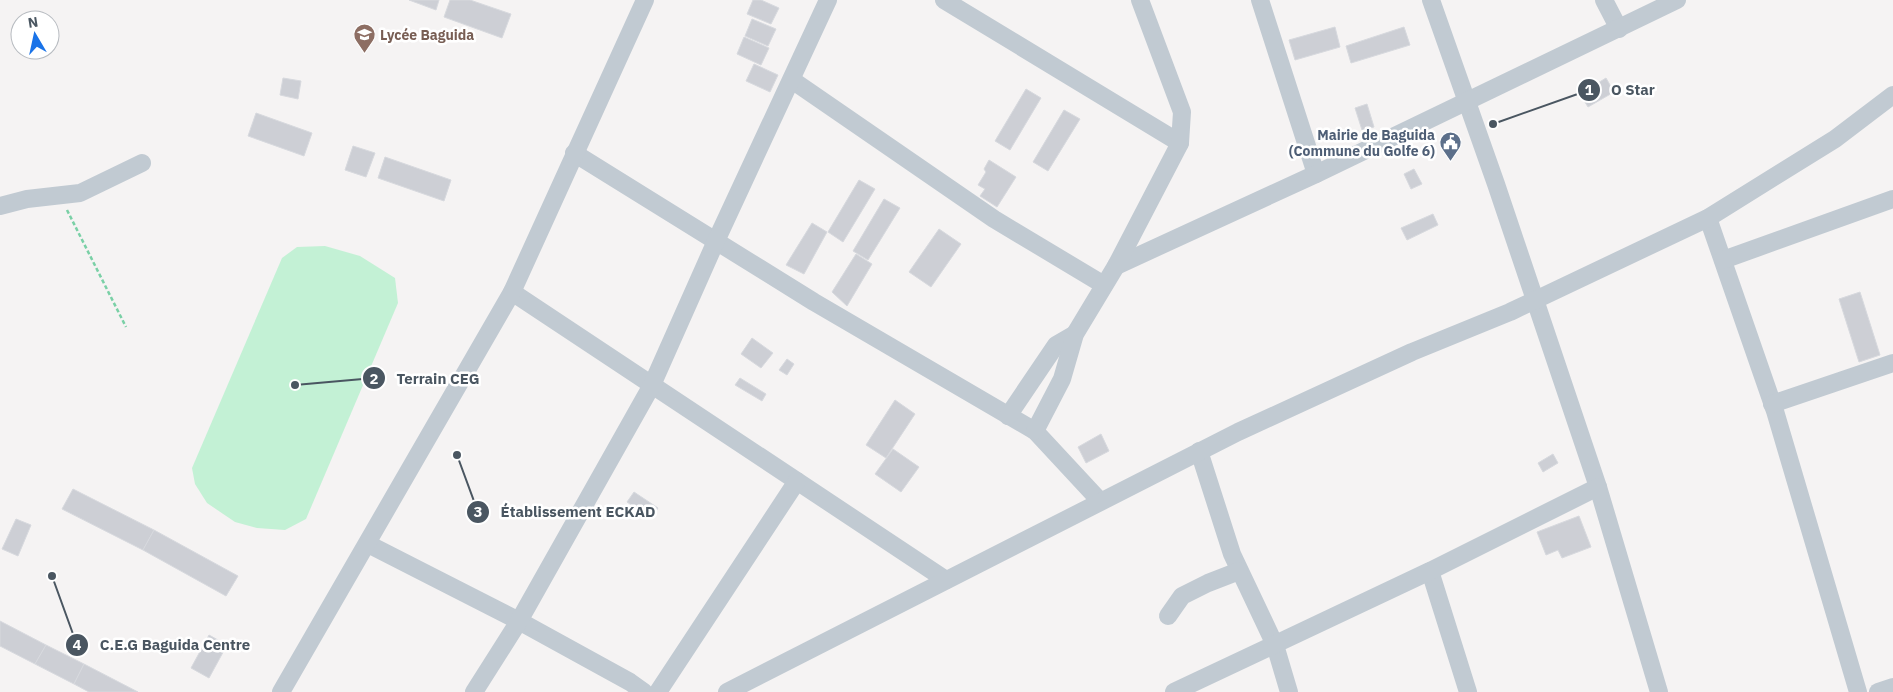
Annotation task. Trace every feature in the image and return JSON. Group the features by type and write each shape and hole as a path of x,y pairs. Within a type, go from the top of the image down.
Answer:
{"street":[{"path":"281,692 512,292 645,0"},
{"path":"474,692 519,621 652,385 828,0"},
{"path":"944,0 1180,143"},
{"path":"1035,431 1062,379 1075,334 1116,266 1180,143 1182,112 1140,0"},
{"path":"1260,0 1316,174"},
{"path":"1432,0 1598,487 1659,692"},
{"path":"1604,0 1619,29"},
{"path":"1116,266 1468,102 1677,0"},
{"path":"792,80 994,219 1104,285"},
{"path":"727,692 1198,451 1412,352 1535,300 1708,218 1835,139 1893,95"},
{"path":"574,153 822,307 1035,431 1100,501"},
{"path":"0,206 27,198 80,193 142,163"},
{"path":"1723,260 1893,200"},
{"path":"1708,218 1772,404 1858,692"},
{"path":"512,292 946,580"},
{"path":"1008,416 1056,345 1075,334"},
{"path":"1772,404 1893,363"},
{"path":"1198,451 1239,571 1274,645 1289,692"},
{"path":"658,692 797,481"},
{"path":"1174,692 1430,571 1598,487"},
{"path":"368,544 519,621 630,682 644,692"},
{"path":"1168,616 1182,596 1239,571"},
{"path":"1430,571 1468,692"},
{"path":"1878,692 1893,687"}],"path":[{"path":"58,196 72,218 126,327"}],"green space":[{"path":"325,246 360,256 395,278 398,303 306,519 285,530 257,528 235,522 207,503 195,484 192,468 282,258 297,247"}],"building":[{"path":"409,0 439,0 436,10"},
{"path":"450,0 470,0 511,14 502,38 444,17"},
{"path":"753,0 761,0 779,8 771,24 747,14"},
{"path":"752,19 776,29 768,46 745,36"},
{"path":"1335,27 1340,47 1295,60 1289,40"},
{"path":"1404,27 1410,45 1351,63 1346,46"},
{"path":"744,37 769,48 761,65 737,54"},
{"path":"754,64 778,75 770,92 746,81"},
{"path":"283,78 301,81 298,99 280,95"},
{"path":"1606,78 1614,92 1588,107 1580,94"},
{"path":"1026,89 1041,98 1010,150 995,141"},
{"path":"1367,104 1374,127 1362,130 1355,108"},
{"path":"1064,110 1080,119 1048,171 1033,162"},
{"path":"256,113 312,133 304,156 248,136"},
{"path":"353,146 375,153 366,177 345,170"},
{"path":"385,157 451,180 444,201 378,178"},
{"path":"989,160 1016,177 997,207 980,196 985,189 978,185 986,172 984,169"},
{"path":"1414,169 1422,184 1411,189 1404,174"},
{"path":"859,180 875,189 843,242 828,232"},
{"path":"884,199 900,208 868,260 853,251"},
{"path":"1433,214 1438,225 1407,240 1401,228"},
{"path":"812,223 827,232 804,274 786,265"},
{"path":"939,229 961,244 931,287 909,272"},
{"path":"856,254 872,264 847,306 832,292"},
{"path":"1860,292 1880,355 1859,362 1839,299"},
{"path":"752,338 773,353 761,368 741,354"},
{"path":"787,359 794,364 787,375 779,370"},
{"path":"740,378 766,394 762,401 735,385"},
{"path":"895,400 915,414 886,458 866,445"},
{"path":"1101,434 1109,451 1086,463 1078,447"},
{"path":"893,449 919,467 901,492 875,474"},
{"path":"1553,454 1558,463 1543,472 1538,463"},
{"path":"73,489 154,530 143,550 62,509"},
{"path":"634,492 658,508 651,518 627,502"},
{"path":"1579,516 1591,547 1562,558 1558,550 1546,555 1537,532"},
{"path":"16,519 31,525 18,556 2,549"},
{"path":"154,530 238,576 226,596 143,550"},
{"path":"0,621 46,645 35,664 0,646"},
{"path":"209,635 227,645 209,678 191,668"},
{"path":"46,645 84,664 74,684 35,664"},
{"path":"84,664 138,692 89,692 74,684"}],"place":[{"name":"Lycée Baguida","path":"364,54"},
{"name":"O Star","path":"1493,124"},
{"name":"Mairie de Baguida (Commune du Golfe 6)","path":"1451,162"},
{"name":"Terrain CEG","path":"295,385"},
{"name":"Établissement ECKAD","path":"457,455"},
{"name":"C.E.G Baguida Centre","path":"52,576"}]}
